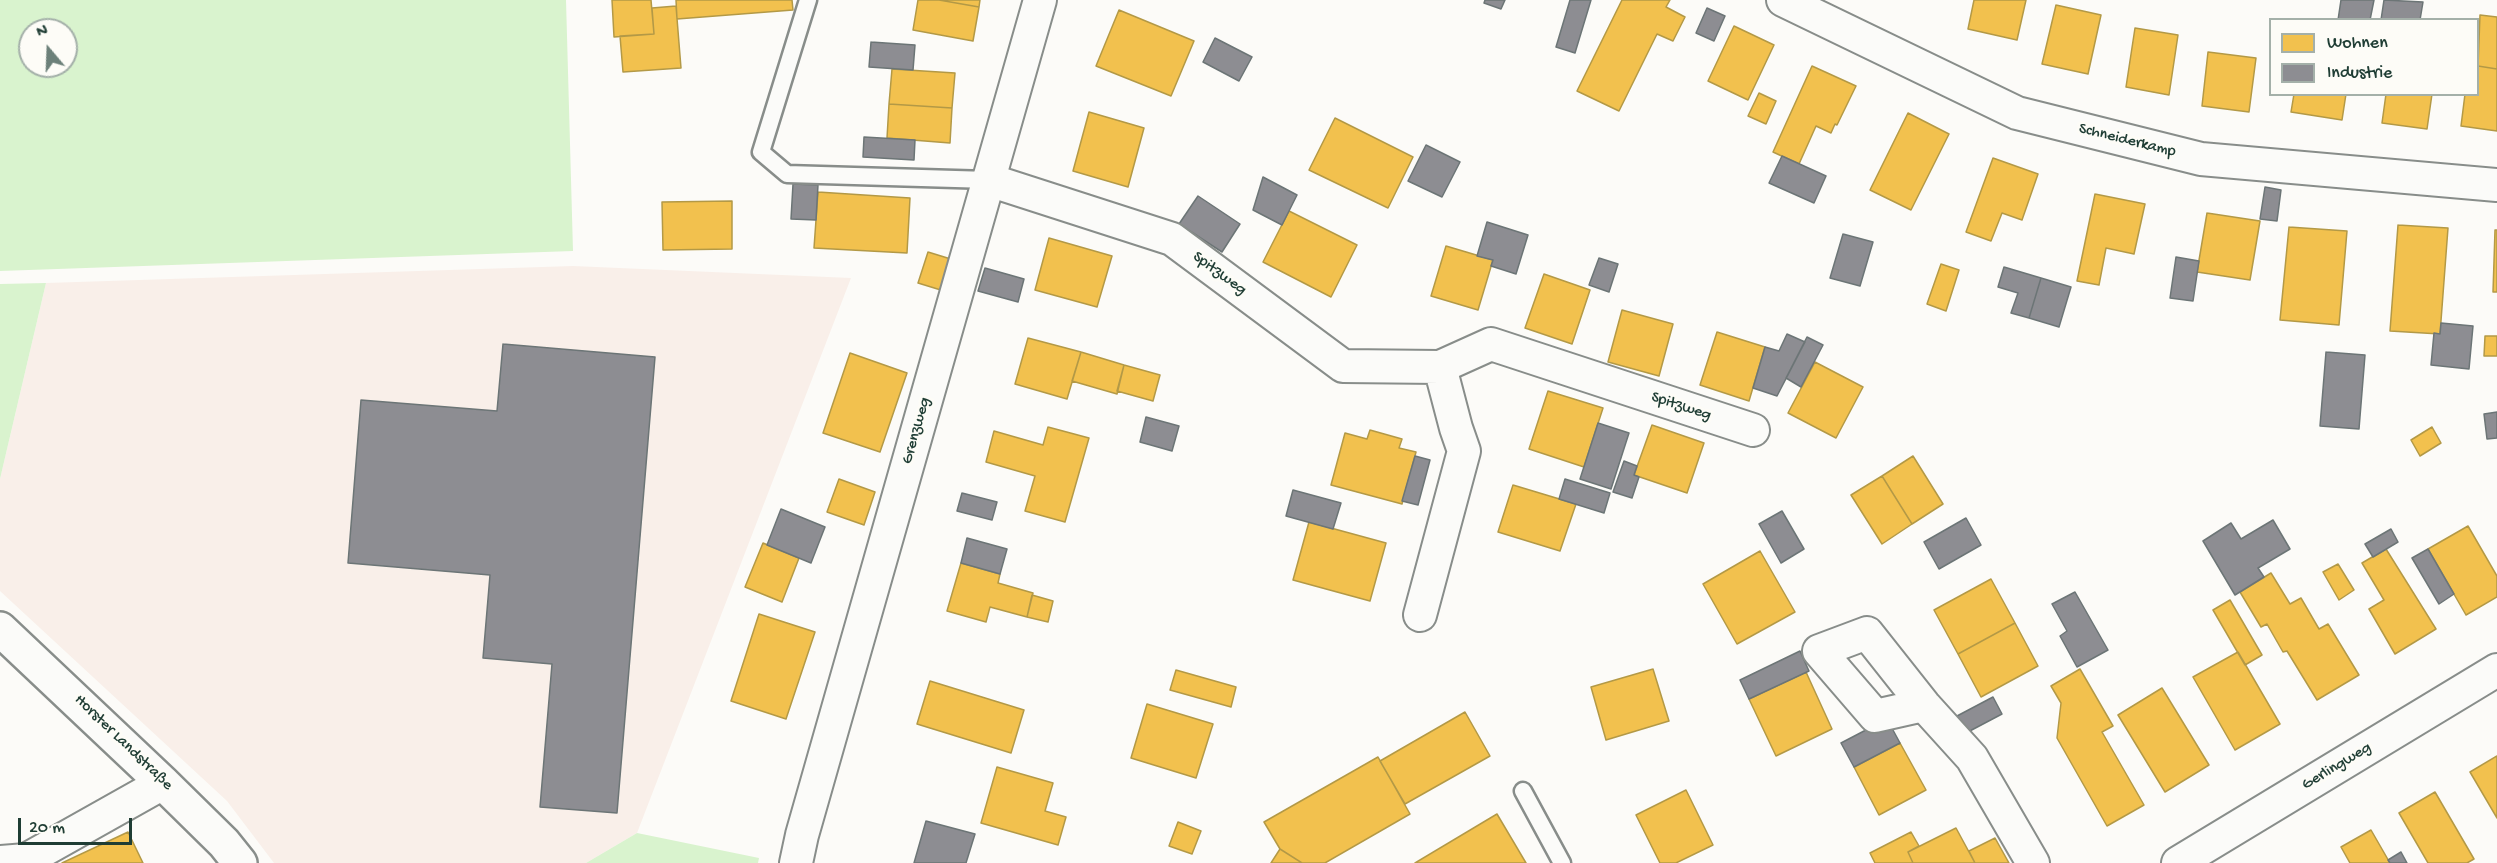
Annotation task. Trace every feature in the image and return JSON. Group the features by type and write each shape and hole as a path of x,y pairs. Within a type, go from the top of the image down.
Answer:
{"main road":[{"name":"Horster Landstraße","path":"0,629 163,783 224,843 240,863"}],"street":[{"name":"Grenzweg","path":"796,863 802,835 1041,0"},
{"name":"Schneiderkamp","path":"1784,0 2017,113 2201,159 2497,185"},
{"name":"Spitzweg","path":"989,180 1172,239 1343,366 1440,367 1491,344 1753,430"},
{"path":"1420,615 1464,451 1440,367"},
{"name":"Gerlingweg","path":"2178,863 2497,670"},
{"path":"1924,705 1972,758 2032,863"},
{"path":"0,861 26,860 163,783"}],"lane":[{"path":"808,0 761,152 787,174 989,180"},
{"path":"1523,791 1562,863"}],"shaded area":[{"path":"573,266 851,278 637,833 586,863 274,863 227,801 0,591 0,479 46,283"}],"green space":[{"path":"0,0 566,0 573,251 0,271"},
{"path":"46,283 0,479 0,284"},
{"path":"637,833 759,858 758,863 586,863"}],"building: Wohnen":[{"path":"612,0 651,0 654,34 614,37"},
{"path":"676,0 792,0 793,10 677,19"},
{"path":"918,0 939,0 979,7 973,41 913,30"},
{"path":"939,0 980,0 979,7"},
{"path":"1622,0 1670,0 1666,7 1685,17 1673,41 1657,34 1619,111 1577,91"},
{"path":"1974,0 2026,0 2017,40 1968,29"},
{"path":"2056,5 2101,15 2088,74 2042,64"},
{"path":"676,6 681,68 623,72 620,36 654,34 652,8"},
{"path":"1119,10 1194,41 1171,96 1096,66"},
{"path":"2480,15 2497,17 2497,69 2479,66"},
{"path":"1734,26 1774,45 1748,100 1708,81"},
{"path":"2135,28 2178,35 2169,95 2126,87"},
{"path":"2208,52 2256,58 2249,112 2202,106"},
{"path":"1812,66 1856,86 1831,133 1816,126 1799,164 1773,152"},
{"path":"2479,66 2497,69 2497,131 2461,126 2465,96 2479,96"},
{"path":"892,69 955,73 952,108 889,104"},
{"path":"1759,93 1776,101 1766,124 1748,116"},
{"path":"2294,96 2346,96 2342,120 2291,112"},
{"path":"2386,96 2432,96 2427,129 2382,123"},
{"path":"889,104 952,108 950,143 887,138"},
{"path":"1089,112 1144,128 1128,187 1073,171"},
{"path":"1908,113 1949,134 1911,210 1870,190"},
{"path":"1335,118 1413,157 1388,208 1309,170"},
{"path":"1993,158 2038,174 2022,220 2002,213 1991,241 1966,232"},
{"path":"818,192 910,198 907,253 814,248"},
{"path":"2095,194 2145,204 2134,254 2106,248 2099,285 2077,281"},
{"path":"732,201 732,249 663,250 662,202"},
{"path":"1289,211 1357,245 1331,297 1263,262"},
{"path":"2207,213 2260,221 2250,280 2197,272"},
{"path":"2398,225 2448,228 2440,334 2390,331"},
{"path":"2289,227 2347,231 2339,325 2280,320"},
{"path":"2495,230 2497,230 2497,292 2493,292"},
{"path":"1049,238 1112,256 1097,307 1035,290"},
{"path":"1446,246 1493,260 1478,310 1431,296"},
{"path":"928,252 954,260 944,291 918,283"},
{"path":"1941,264 1959,270 1946,311 1927,304"},
{"path":"1544,274 1590,290 1572,344 1525,328"},
{"path":"1622,310 1673,324 1659,376 1608,362"},
{"path":"1717,332 1765,347 1749,401 1700,385"},
{"path":"2485,336 2497,336 2497,356 2484,356"},
{"path":"1028,338 1081,352 1067,399 1015,384"},
{"path":"1081,352 1124,365 1117,394 1072,381"},
{"path":"850,353 907,373 880,452 823,433"},
{"path":"1815,362 1863,387 1836,438 1788,413"},
{"path":"1124,365 1160,375 1153,401 1117,391"},
{"path":"1548,391 1603,408 1584,467 1529,449"},
{"path":"1652,425 1704,443 1687,493 1634,475"},
{"path":"1048,427 1089,438 1065,522 1025,511 1035,476 986,462 994,431 1043,445"},
{"path":"2432,427 2441,443 2420,456 2411,440"},
{"path":"1370,430 1402,439 1399,448 1416,452 1402,504 1331,485 1345,433 1367,439"},
{"path":"1913,456 1943,504 1912,524 1882,476"},
{"path":"1882,476 1912,524 1882,544 1851,495"},
{"path":"839,479 875,492 864,525 827,512"},
{"path":"1513,485 1576,504 1560,551 1498,532"},
{"path":"1309,522 1386,543 1370,601 1293,580"},
{"path":"2468,526 2497,576 2497,597 2466,615 2428,549"},
{"path":"763,543 799,558 782,602 745,587"},
{"path":"2386,549 2436,629 2395,654 2369,609 2384,600 2362,563"},
{"path":"1760,551 1795,612 1737,644 1703,584"},
{"path":"961,563 1000,574 998,583 1033,593 1027,617 990,607 986,622 947,611"},
{"path":"2338,564 2354,590 2339,600 2323,572"},
{"path":"2271,573 2290,604 2301,598 2319,629 2328,624 2359,675 2317,700 2287,651 2283,652 2267,624 2261,627 2240,592"},
{"path":"1991,579 2015,623 1958,654 1934,610"},
{"path":"1032,595 1053,601 1048,622 1027,617"},
{"path":"2230,600 2262,655 2245,665 2213,610"},
{"path":"759,614 815,632 786,719 731,701"},
{"path":"2015,623 2038,666 1981,697 1958,654"},
{"path":"2238,652 2280,724 2235,750 2193,677"},
{"path":"1653,669 1669,721 1606,740 1591,687"},
{"path":"2080,669 2113,726 2102,732 2144,805 2107,826 2057,738 2061,703 2051,686"},
{"path":"1176,670 1236,687 1231,707 1170,690"},
{"path":"1806,672 1832,729 1776,756 1749,699"},
{"path":"930,681 1024,710 1011,753 917,724"},
{"path":"2162,688 2209,765 2165,792 2118,715"},
{"path":"1147,704 1213,724 1196,778 1131,758"},
{"path":"1465,712 1490,756 1405,804 1380,761"},
{"path":"1900,743 1926,790 1879,815 1854,767"},
{"path":"2497,756 2497,818 2470,772"},
{"path":"1378,757 1410,814 1325,863 1302,863 1280,849 1264,822"},
{"path":"997,767 1053,783 1045,811 1066,817 1058,845 981,823"},
{"path":"1686,790 1713,845 1676,863 1660,863 1636,815"},
{"path":"2435,792 2474,859 2467,863 2428,863 2399,813"},
{"path":"1497,814 1526,863 1415,863"},
{"path":"1178,822 1201,831 1192,854 1169,846"},
{"path":"1956,828 1975,863 1913,863 1908,852"},
{"path":"2371,830 2390,863 2350,863 2341,847"},
{"path":"128,832 143,863 62,863"},
{"path":"1911,832 1919,846 1908,852 1913,863 1875,863 1870,853"},
{"path":"1995,838 2009,863 1975,863 1969,851"},
{"path":"1280,849 1302,863 1271,863"}],"building: Industrie":[{"path":"1485,0 1505,0 1501,9 1484,3"},
{"path":"1570,0 1591,0 1575,53 1556,47"},
{"path":"2341,0 2374,0 2370,18 2338,18"},
{"path":"2384,0 2423,2 2420,18 2381,18"},
{"path":"1707,8 1725,16 1714,41 1696,33"},
{"path":"1215,38 1252,57 1239,81 1203,62"},
{"path":"871,42 915,45 913,70 869,67"},
{"path":"864,137 915,140 914,160 863,157"},
{"path":"1426,145 1460,162 1442,197 1408,181"},
{"path":"1782,156 1826,176 1814,203 1769,183"},
{"path":"1263,177 1297,195 1282,225 1253,210"},
{"path":"793,184 818,185 816,220 791,219"},
{"path":"2265,187 2281,190 2277,221 2260,219"},
{"path":"1198,196 1240,224 1222,252 1179,224"},
{"path":"1487,222 1528,235 1516,274 1491,266 1493,260 1477,256"},
{"path":"1843,234 1873,242 1860,286 1830,278"},
{"path":"2176,257 2199,261 2193,301 2170,298"},
{"path":"1599,258 1618,264 1609,292 1589,285"},
{"path":"2004,267 2041,278 2029,318 2011,313 2018,293 1998,287"},
{"path":"985,268 1024,279 1018,302 978,291"},
{"path":"2041,278 2071,287 2059,327 2029,318"},
{"path":"2441,323 2473,326 2469,369 2431,365 2434,333 2440,334"},
{"path":"1787,334 1805,342 1777,396 1753,388 1765,347 1779,351"},
{"path":"1807,337 1823,345 1801,387 1786,378"},
{"path":"503,344 655,357 617,813 540,807 552,664 483,658 490,575 348,563 361,400 497,411"},
{"path":"2326,352 2365,355 2359,429 2320,426"},
{"path":"2497,412 2497,438 2487,439 2484,414"},
{"path":"1146,417 1179,426 1172,451 1140,442"},
{"path":"1598,423 1629,433 1611,489 1580,479"},
{"path":"1415,456 1430,460 1418,505 1402,501"},
{"path":"1624,461 1637,466 1634,475 1639,477 1632,498 1613,492"},
{"path":"1565,479 1610,493 1604,513 1559,499"},
{"path":"1293,490 1341,503 1333,529 1286,516"},
{"path":"962,493 997,502 992,520 957,511"},
{"path":"781,509 825,527 811,563 767,545"},
{"path":"1782,511 1804,549 1781,563 1759,524"},
{"path":"1966,518 1981,545 1939,569 1924,542"},
{"path":"2273,520 2290,549 2258,568 2264,577 2235,595 2203,541 2231,523 2241,539"},
{"path":"2391,529 2398,542 2373,557 2365,544"},
{"path":"967,538 1007,549 1000,574 961,563"},
{"path":"2428,549 2454,594 2439,604 2412,558"},
{"path":"2075,592 2108,650 2077,667 2060,636 2067,631 2052,604"},
{"path":"1800,651 1809,671 1749,699 1740,680"},
{"path":"1993,697 2002,714 1966,733 1957,716"},
{"path":"1887,719 1900,743 1854,767 1841,743"},
{"path":"926,821 975,834 966,863 914,863"},
{"path":"2401,852 2407,863 2390,863 2388,860"}]}
